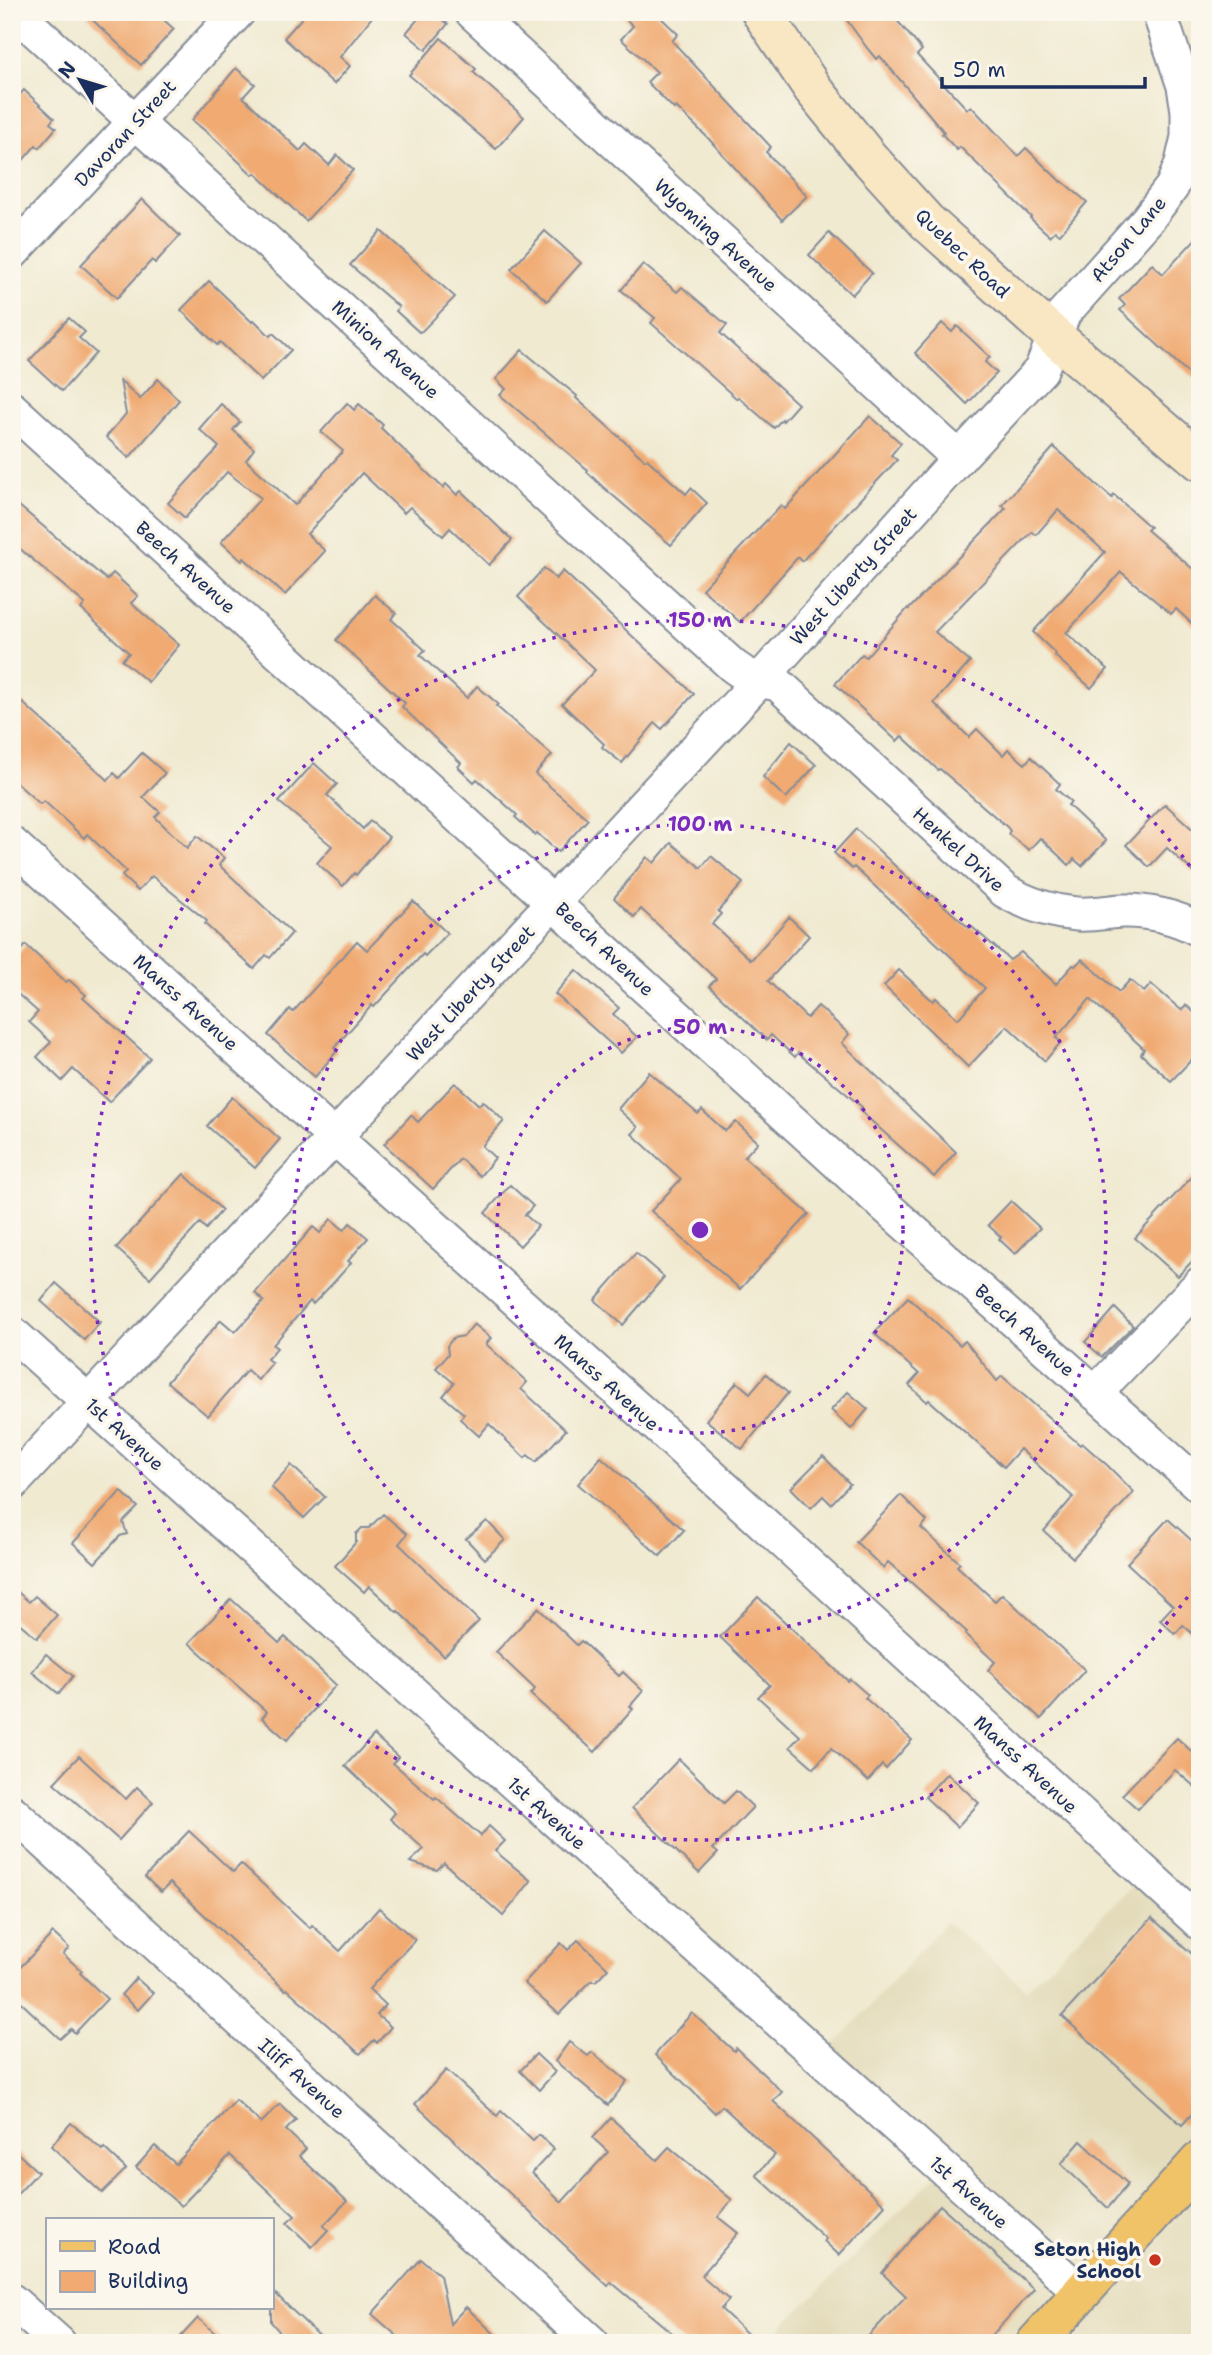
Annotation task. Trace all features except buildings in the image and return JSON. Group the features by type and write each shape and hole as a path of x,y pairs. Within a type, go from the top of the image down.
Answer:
{"main road":[{"path":"1036,2343 1200,2161"}],"street":[{"name":"Minion Avenue","path":"15,12 733,666 745,676 759,681"},
{"name":"Davoran Street","path":"12,253 238,12"},
{"name":"Wyoming Avenue","path":"472,12 959,458"},
{"name":"Quebec Road","path":"761,12 813,89 868,157 927,222 1055,337 1200,461"},
{"name":"Atson Lane","path":"1055,337 1064,313 1147,220 1172,187 1182,163 1188,137 1188,111 1184,86 1159,12"},
{"name":"West Liberty Street","path":"12,1484 759,681 1041,370 1055,337"},
{"name":"Beech Avenue","path":"12,409 875,1197 1200,1486"},
{"name":"Henkel Drive","path":"759,681 778,684 1014,897 1046,909 1078,914 1125,911 1151,914 1189,924 1200,930"},
{"name":"Manss Avenue","path":"12,844 657,1426 1200,1923"},
{"path":"1096,1393 1200,1284"},
{"name":"1st Avenue","path":"12,1333 1082,2293"},
{"name":"Iliff Avenue","path":"12,1812 592,2343"},
{"path":"12,2301 59,2343"}],"shaded area":[{"path":"1145,1874 1181,1906 1200,1887 1200,2343 765,2343 943,2169 822,2059 946,1922 1026,1989"}],"place":[{"name":"Seton High School","path":"1155,2260"}]}
